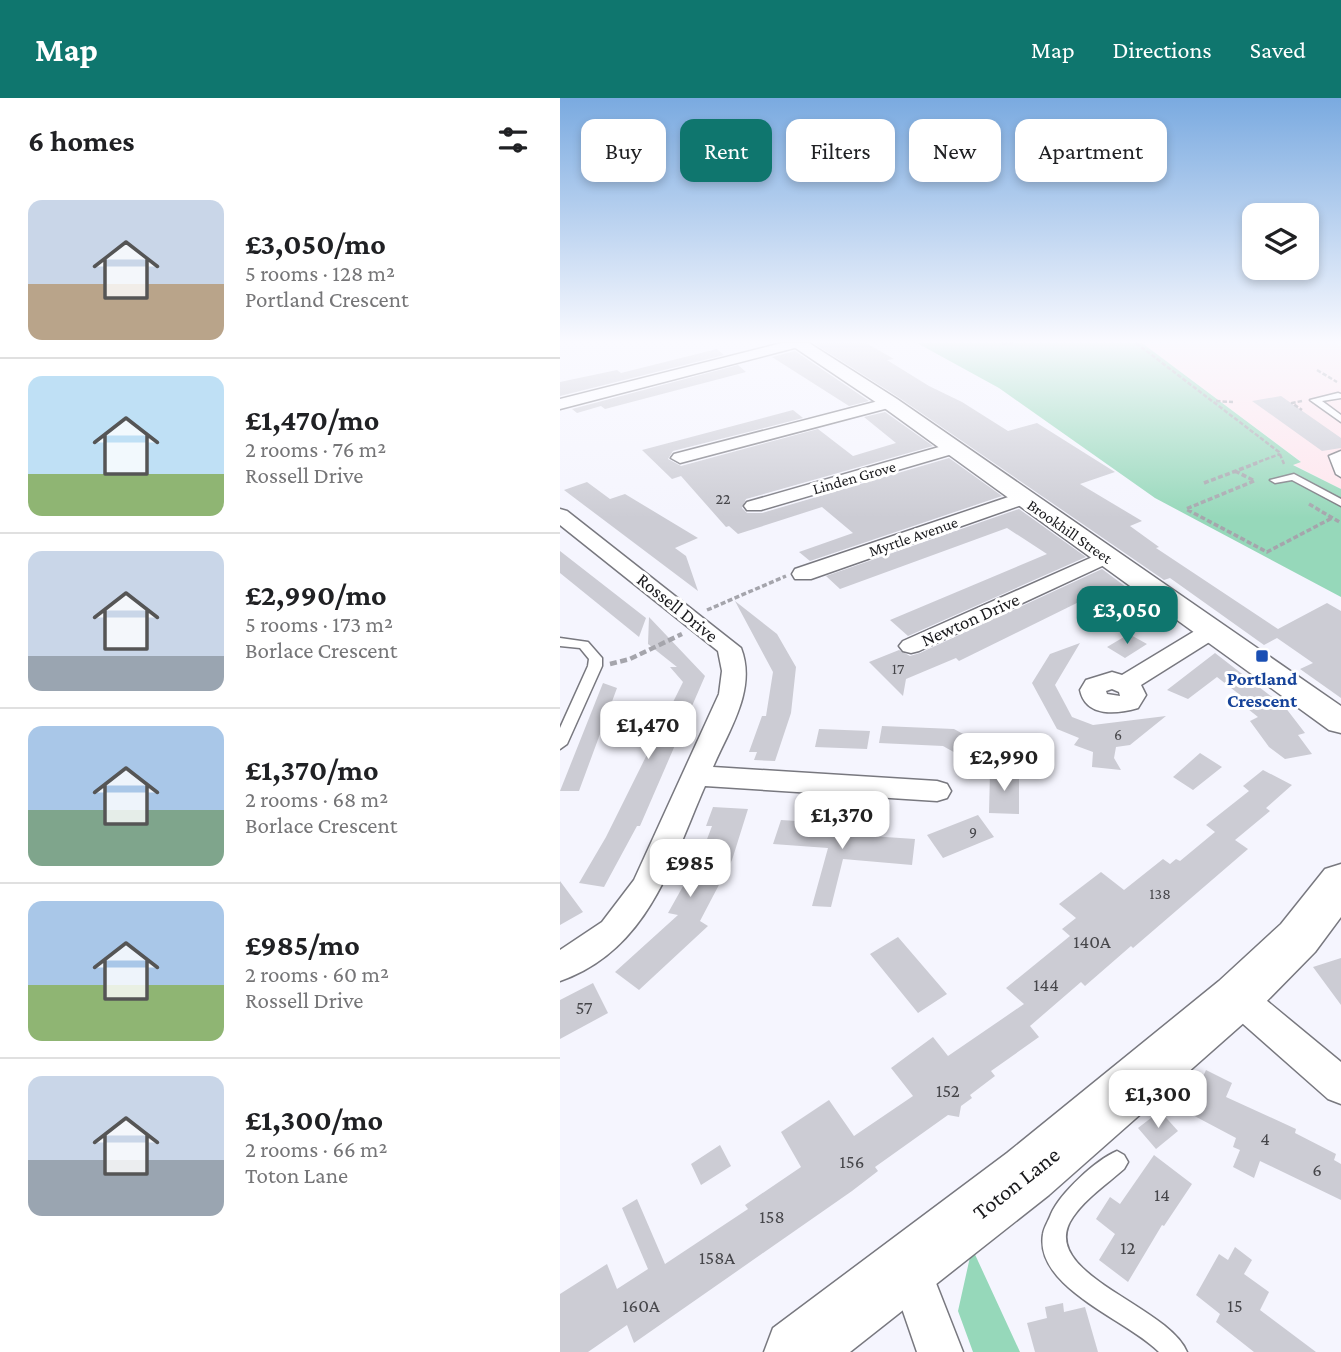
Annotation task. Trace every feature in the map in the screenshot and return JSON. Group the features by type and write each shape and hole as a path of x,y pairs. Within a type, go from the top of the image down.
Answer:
{"main road":[{"name":"Toton Lane","path":"797,1352 1028,1174 1237,997 1298,938 1341,882"}],"street":[{"name":"Brookhill Street","path":"886,402 1341,722"},
{"path":"680,458 890,404"},
{"name":"Linden Grove","path":"754,506 953,448"},
{"name":"Myrtle Avenue","path":"803,574 1023,498"},
{"name":"Rossell Drive","path":"560,515 729,648 734,658 736,677 732,694 646,887 614,932 560,967"},
{"name":"Newton Drive","path":"911,646 1106,557"},
{"path":"1125,684 1211,631"},
{"path":"696,776 937,791"},
{"path":"1237,997 1341,1086"},
{"path":"908,1265 940,1352"}],"lane":[{"path":"1316,402 1341,419"},
{"path":"1341,454 1334,456 1341,474"},
{"path":"1275,480 1294,477 1341,503"},
{"path":"560,642 584,645 596,658 595,666 560,744"},
{"path":"1116,1162 1063,1212 1052,1236 1055,1252 1073,1276 1096,1295 1148,1326 1175,1352"}],"path":[{"path":"1215,402 1233,402"},
{"path":"1215,402 1280,454 1284,466"},
{"path":"1204,482 1280,454"},
{"path":"1234,471 1252,480 1186,509 1267,552 1332,518"},
{"path":"1209,474 1217,478"},
{"path":"595,666 630,659 782,577 799,572 803,574"}],"shaded area":[{"path":"1220,402 1341,402 1341,489 1292,464 1300,461"}],"green space":[{"path":"1018,402 1220,402 1301,462 1293,465 1341,489 1341,597 1155,498"},
{"path":"972,1248 1020,1352 973,1352 958,1311"}],"building":[{"path":"600,402 634,402 577,413 572,409"},
{"path":"842,402 867,402 849,406"},
{"path":"905,402 961,402 1008,431 1037,423 1115,472 1080,484 1142,521 1130,526 1159,547 1156,548 1278,629 1327,603 1341,611 1341,698 1300,669 1313,663 1277,638 1264,645 1170,578 1164,580"},
{"path":"1253,402 1289,402 1341,438 1341,448 1322,451"},
{"path":"793,410 803,418 673,451 668,459 681,466 818,429 853,456 896,443 864,417 885,412 933,446 746,499 742,508 747,513 762,513 949,458 1002,496 810,561 799,552 853,533 822,507 738,534 729,526 726,527 681,476 672,479 642,450"},
{"path":"587,482 610,499 625,494 698,538 675,548 686,556 698,591 564,490"},
{"path":"1019,509 1086,557 908,636 890,620 1047,554 1007,528 840,589 826,576"},
{"path":"560,551 646,618 639,637 560,573"},
{"path":"1102,569 1174,623 1156,632 1106,595 1082,605 1087,598 959,661 956,658 906,679 903,696 869,662 899,650 910,656 920,653"},
{"path":"735,601 777,634 796,667 791,713 775,761 754,760 757,752 749,752 762,716 766,716 773,672"},
{"path":"649,617 705,676 640,826 637,826 604,887 579,883 606,837 683,682 670,667 677,667 648,644"},
{"path":"1129,634 1147,644 1125,658 1107,647"},
{"path":"1080,643 1055,685 1072,717 1093,725 1166,716 1130,745 1116,747 1114,758 1121,770 1092,767 1093,752 1074,745 1079,738 1057,729 1032,683 1050,654"},
{"path":"1215,653 1285,707 1305,733 1298,735 1312,754 1285,759 1269,747 1250,721 1258,717 1243,705 1249,702 1217,677 1188,699 1167,690"},
{"path":"603,683 617,688 579,791 560,791"},
{"path":"882,726 954,729 1000,754 984,769 943,746 879,743"},
{"path":"819,729 870,731 867,749 815,747"},
{"path":"1200,753 1222,767 1193,790 1173,777"},
{"path":"1263,770 1292,785 1266,808 1270,811 1235,840 1248,849 1133,948 1131,946 1085,986 1081,982 1030,1026 1039,1037 991,1071 995,1076 970,1095 972,1098 961,1106 959,1117 948,1115 875,1167 878,1171 852,1191 634,1343 627,1325 588,1352 560,1352 560,1294 607,1264 617,1289 648,1269 622,1208 637,1199 665,1264 748,1209 745,1205 801,1167 781,1132 829,1100 854,1136 913,1096 891,1068 933,1037 948,1056 1024,1004 1006,988 1070,936 1062,929 1076,918 1059,904 1101,872 1124,890 1163,859 1170,864 1176,859 1180,861 1215,832 1206,825 1249,791 1243,786"},
{"path":"990,772 1019,773 1019,814 989,813"},
{"path":"713,807 748,809 732,860 700,921 708,926 639,990 615,972 678,915 668,913 698,863 712,826 706,826"},
{"path":"978,815 994,837 943,858 927,835"},
{"path":"781,820 843,824 841,834 915,839 912,865 843,859 831,907 812,906 828,848 773,844"},
{"path":"560,881 583,912 560,925"},
{"path":"898,937 947,994 918,1013 870,954"},
{"path":"1341,958 1341,1005 1313,967"},
{"path":"593,983 608,1013 560,1039 560,1000"},
{"path":"1206,1070 1232,1083 1226,1097 1296,1129 1295,1133 1336,1154 1334,1160 1341,1164 1341,1200 1260,1161 1254,1178 1233,1167 1240,1150 1233,1147 1236,1138 1187,1112"},
{"path":"1160,1111 1178,1131 1156,1149 1138,1128"},
{"path":"720,1145 731,1166 701,1185 691,1164"},
{"path":"1154,1155 1192,1184 1164,1226 1162,1225 1128,1282 1099,1260 1115,1234 1096,1219 1110,1197 1120,1204"},
{"path":"1235,1247 1252,1260 1244,1274 1269,1292 1260,1310 1316,1352 1254,1352 1216,1322 1220,1314 1196,1295 1219,1254 1228,1260"},
{"path":"1063,1303 1064,1312 1085,1307 1098,1352 1035,1352 1027,1323 1047,1318 1045,1307"}],"place":[{"name":"Portland Crescent","path":"1262,656"}]}
